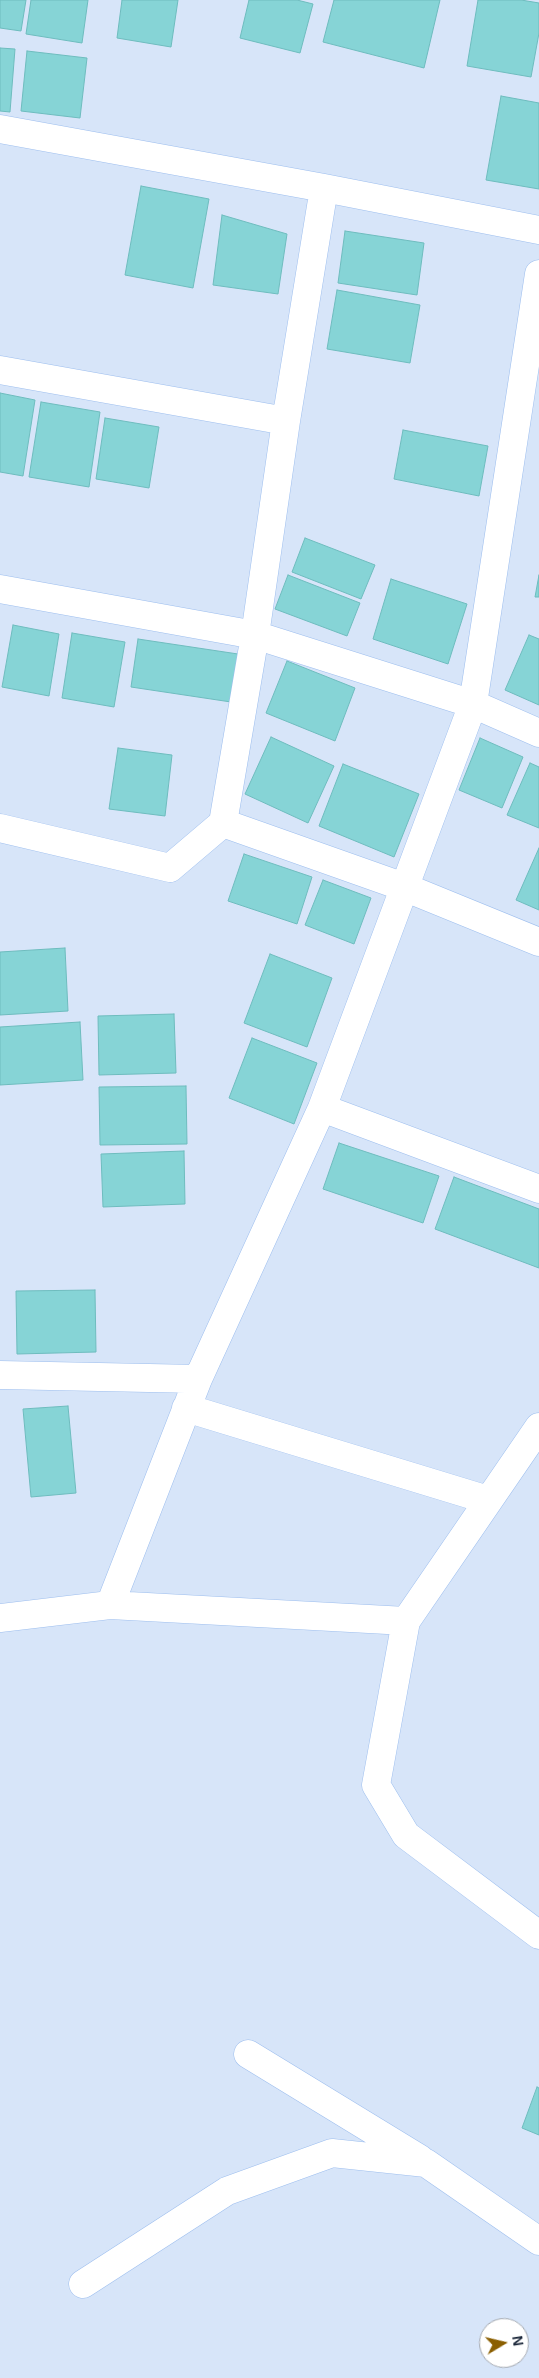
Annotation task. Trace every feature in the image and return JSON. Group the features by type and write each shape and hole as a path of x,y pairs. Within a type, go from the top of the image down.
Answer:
{"street":[{"path":"0,129 324,188 539,230"},
{"path":"0,828 170,868 223,823 255,635 286,421 324,188"},
{"path":"110,1605 198,1379 322,1108 473,704 539,274"},
{"path":"0,370 286,421"},
{"path":"0,589 255,635 473,704 539,733"},
{"path":"223,823 404,886 539,942"},
{"path":"322,1108 539,1189"},
{"path":"0,1376 198,1379"},
{"path":"186,1408 488,1500"},
{"path":"539,1427 406,1621 376,1785 406,1835 539,1935"},
{"path":"0,1618 110,1605 406,1621"},
{"path":"248,2054 426,2163 539,2241"},
{"path":"83,2284 228,2191 332,2153 426,2163"}],"building":[{"path":"0,0 26,0 21,31 0,28"},
{"path":"31,0 88,0 82,43 26,34"},
{"path":"122,0 178,0 171,47 117,38"},
{"path":"249,0 297,0 313,4 300,53 240,38"},
{"path":"334,0 440,0 424,68 323,42"},
{"path":"478,0 521,0 539,3 539,33 531,77 467,66"},
{"path":"0,48 15,49 10,112 0,111"},
{"path":"27,51 87,58 80,118 21,111"},
{"path":"501,96 539,103 539,189 486,180"},
{"path":"141,186 209,199 193,288 125,275"},
{"path":"222,215 287,234 278,294 213,285"},
{"path":"345,231 424,243 417,295 338,283"},
{"path":"337,290 420,305 410,363 327,349"},
{"path":"0,393 35,400 23,476 0,472"},
{"path":"41,402 100,412 89,487 29,477"},
{"path":"105,418 159,427 149,488 96,479"},
{"path":"403,430 488,446 479,496 394,479"},
{"path":"305,538 375,565 361,599 292,572"},
{"path":"288,575 360,603 347,636 275,609"},
{"path":"539,575 539,597 535,597"},
{"path":"391,579 467,604 448,664 373,639"},
{"path":"13,625 59,634 49,696 2,687"},
{"path":"72,633 125,642 114,707 62,698"},
{"path":"529,635 539,639 539,705 505,690"},
{"path":"138,639 238,654 231,702 131,687"},
{"path":"287,661 355,688 335,741 266,713"},
{"path":"271,737 334,766 308,823 245,794"},
{"path":"480,738 523,757 502,808 459,790"},
{"path":"118,748 172,755 165,816 109,809"},
{"path":"530,763 539,767 539,828 507,815"},
{"path":"343,764 419,794 394,857 319,826"},
{"path":"539,848 539,910 516,900"},
{"path":"244,854 312,877 297,924 228,901"},
{"path":"323,880 371,898 354,944 305,925"},
{"path":"65,948 68,1011 0,1015 0,952"},
{"path":"270,954 332,978 307,1047 244,1023"},
{"path":"174,1014 176,1073 99,1075 98,1016"},
{"path":"80,1022 83,1080 0,1085 0,1027"},
{"path":"252,1038 317,1063 294,1124 229,1098"},
{"path":"186,1086 187,1144 100,1145 99,1087"},
{"path":"339,1143 439,1176 423,1223 323,1189"},
{"path":"184,1151 185,1204 103,1207 101,1154"},
{"path":"454,1177 539,1209 539,1268 435,1229"},
{"path":"95,1290 96,1352 17,1354 16,1291"},
{"path":"68,1406 76,1493 31,1497 23,1409"},
{"path":"537,2087 539,2088 539,2135 522,2128"}]}
